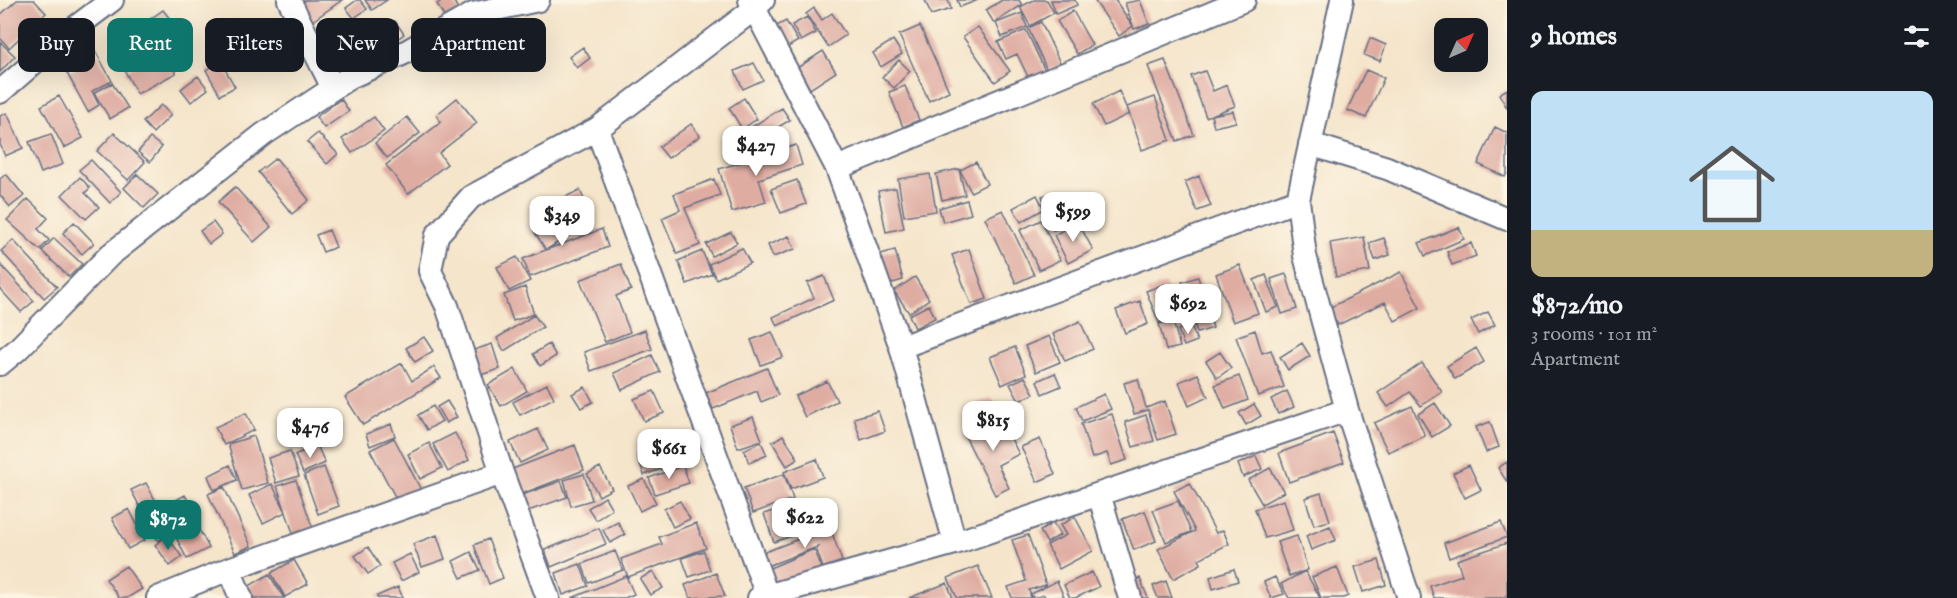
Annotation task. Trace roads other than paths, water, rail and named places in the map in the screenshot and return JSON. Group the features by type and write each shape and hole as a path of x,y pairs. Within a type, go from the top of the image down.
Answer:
{"street":[{"path":"0,92 68,33 112,0"},
{"path":"289,0 333,88"},
{"path":"837,168 1244,0"},
{"path":"1342,0 1298,200 1305,256 1347,410 1409,598"},
{"path":"0,364 110,255 264,134 350,77 402,54 473,14 526,1"},
{"path":"548,598 502,473 447,306 430,271 437,235 471,197 597,129 756,3 837,168 901,347 955,543"},
{"path":"597,129 765,597 955,543 1347,410"},
{"path":"1310,144 1387,168 1507,220"},
{"path":"901,347 1298,200"},
{"path":"158,598 229,569 502,473"},
{"path":"1100,494 1130,598"},
{"path":"229,569 241,598"}]}
